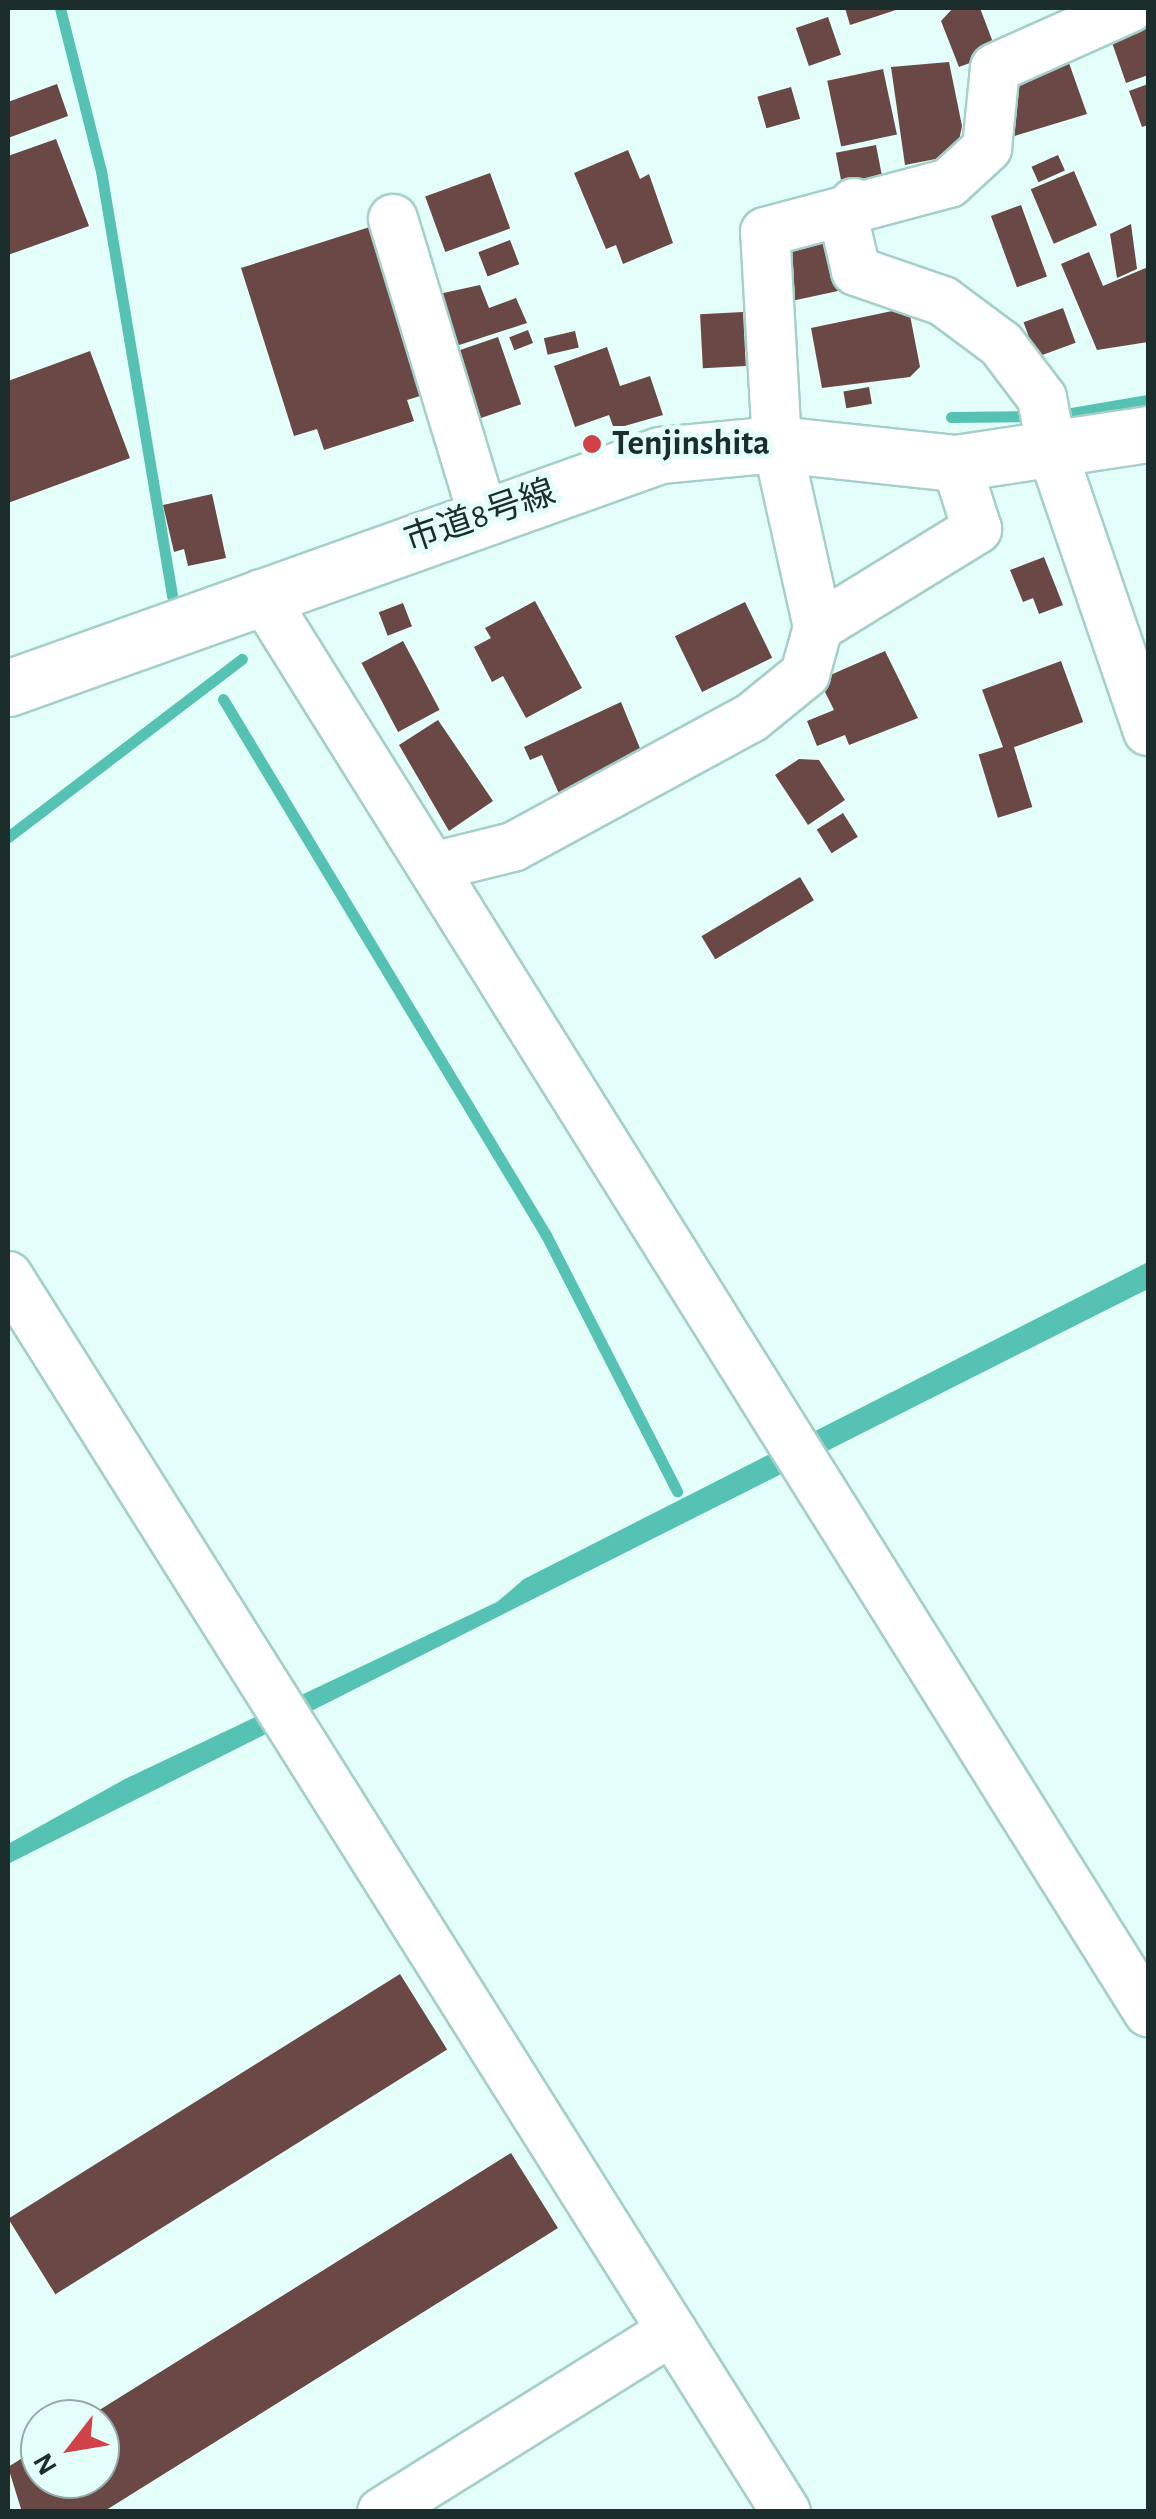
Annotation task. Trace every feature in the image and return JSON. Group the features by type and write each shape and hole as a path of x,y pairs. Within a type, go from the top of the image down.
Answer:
{"street":[{"path":"432,867 512,846 751,718 805,674 818,627 778,444 765,232 854,203 949,184 976,167 987,148 995,68 1129,8"},
{"path":"854,203 846,228 856,271 943,301 1001,344 1046,426 1148,731"},
{"path":"393,219 483,516"},
{"name":"市道8号線","path":"8,688 261,594 660,455 778,444 956,462 1046,426 1148,434"},
{"path":"818,627 977,529 956,462"},
{"path":"261,594 1148,2012"},
{"path":"8,1276 786,2512"},
{"path":"382,2512 672,2332"}],"shaded area":[{"path":"1148,1262 1148,1289 8,1864 8,1844 125,1779 497,1602 524,1579"}],"building":[{"path":"845,8 902,8 850,25"},
{"path":"953,8 980,8 997,53 959,67 941,21"},
{"path":"828,17 841,55 809,66 796,28"},
{"path":"1148,20 1148,75 1126,83 1109,34"},
{"path":"949,62 962,126 956,155 905,165 891,67"},
{"path":"1069,63 1087,114 1011,137 1006,85"},
{"path":"883,69 897,135 841,146 827,81"},
{"path":"57,84 68,116 8,138 8,102"},
{"path":"1148,84 1148,125 1142,127 1129,91"},
{"path":"791,87 800,119 766,128 757,97"},
{"path":"56,139 89,226 8,255 8,156"},
{"path":"876,145 882,176 842,184 836,153"},
{"path":"628,150 640,179 649,174 673,243 623,264 616,245 606,249 574,173"},
{"path":"1058,155 1065,171 1038,182 1032,167"},
{"path":"1074,171 1097,225 1054,244 1031,189"},
{"path":"490,173 510,228 445,252 425,197"},
{"path":"1021,205 1047,276 1017,287 991,216"},
{"path":"831,224 845,290 789,301 775,236"},
{"path":"1131,224 1137,269 1117,278 1110,234"},
{"path":"376,225 430,393 407,400 414,421 324,450 317,429 294,436 241,268"},
{"path":"510,240 519,264 488,276 478,252"},
{"path":"1089,252 1103,286 1148,267 1148,342 1097,350 1061,264"},
{"path":"480,285 489,308 516,298 527,323 453,347 434,295"},
{"path":"1063,308 1076,343 1036,357 1024,322"},
{"path":"909,310 920,367 910,377 822,388 811,328"},
{"path":"743,312 746,366 703,368 700,314"},
{"path":"528,330 533,343 514,350 509,337"},
{"path":"575,331 579,348 548,355 544,338"},
{"path":"498,337 521,404 474,420 451,353"},
{"path":"607,347 620,386 650,376 663,415 614,429 609,415 575,427 554,366"},
{"path":"90,351 130,458 8,503 8,381"},
{"path":"869,387 872,404 846,408 843,392"},
{"path":"212,494 226,558 188,566 184,549 174,552 163,505"},
{"path":"1044,557 1063,605 1039,614 1033,598 1023,602 1010,570"},
{"path":"535,601 582,688 526,718 503,676 492,682 474,647 491,638 485,628"},
{"path":"745,602 772,658 702,692 675,636"},
{"path":"403,603 412,626 388,636 379,612"},
{"path":"403,641 440,710 398,732 362,663"},
{"path":"885,651 918,718 849,745 845,735 817,746 807,721 834,710 819,680"},
{"path":"1061,661 1083,722 1004,751 982,690"},
{"path":"621,702 644,758 560,796 542,755 530,760 524,747"},
{"path":"438,720 493,801 449,831 399,745"},
{"path":"1013,744 1032,807 998,818 979,755"},
{"path":"799,759 819,760 845,800 808,825 775,775"},
{"path":"843,813 858,837 832,853 817,829"},
{"path":"800,877 814,900 715,959 701,936"},
{"path":"400,1974 447,2049 55,2294 8,2219"},
{"path":"511,2153 558,2228 103,2512 22,2512 8,2467 20,2460 20,2499 120,2499 117,2399"}],"waterway":[{"path":"60,8 101,171 172,596"},
{"path":"1054,416 1148,400"},
{"path":"951,417 1036,416"},
{"path":"8,837 242,659"},
{"path":"223,699 546,1235 677,1491"}],"place":[{"name":"Tenjinshita","path":"592,444"}]}
